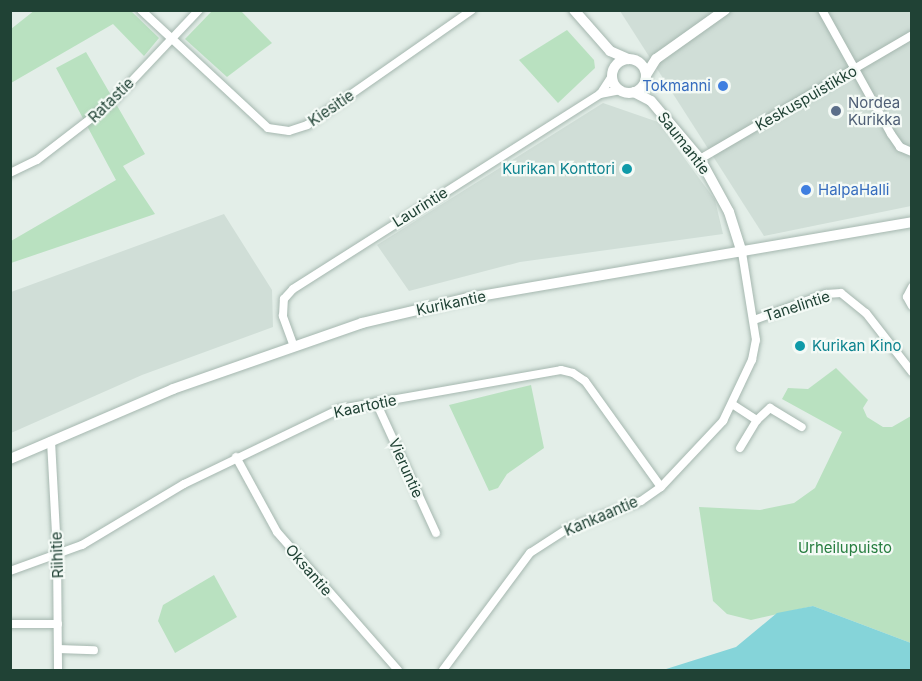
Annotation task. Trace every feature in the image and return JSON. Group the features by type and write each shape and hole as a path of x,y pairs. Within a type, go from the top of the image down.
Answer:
{"street":[{"name":"Kiesitie","path":"141,10 268,128 289,131 307,125 472,10"},
{"name":"Ratastie","path":"10,173 73,135 111,103 198,10"},
{"path":"573,10 610,51 633,60 656,59"},
{"path":"634,92 656,59 725,10"},
{"path":"822,10 891,134 900,147 912,152"},
{"name":"Keskuspuistikko","path":"700,159 856,70 912,35"},
{"path":"610,51 613,73 621,90"},
{"path":"613,73 633,60"},
{"name":"Saumantie","path":"633,60 646,77 651,101"},
{"name":"Laurintie","path":"600,94 613,73"},
{"name":"Saumantie","path":"621,90 634,92 651,101 700,159 729,212 742,253"},
{"name":"Laurintie","path":"293,344 282,316 284,299 293,289 600,94 621,90"},
{"name":"Kurikantie","path":"10,459 293,344 468,298 742,253 912,222"},
{"name":"Kankaantie","path":"443,670 530,554 567,529 640,501 661,487 708,440 732,404 752,360 754,320 742,253"},
{"path":"912,287 907,297 912,306"},
{"name":"Tanelintie","path":"754,320 825,294 841,293 860,307 908,362 912,372"},
{"name":"Kaartotie","path":"10,571 57,552 82,545 236,457 318,417 376,402 561,370 573,372 585,381 661,487"},
{"name":"Vieruntie","path":"376,402 436,533"},
{"path":"732,404 757,420"},
{"path":"740,448 757,420 770,408 802,427"},
{"name":"Riihitie","path":"51,441 57,552 58,670"},
{"name":"Oksantie","path":"236,457 277,532 398,670"},
{"path":"10,624 58,624"},
{"path":"58,649 94,650"}],"shaded area":[{"path":"620,11 911,11 911,206 764,236"},
{"path":"603,103 658,122 715,200 723,234 520,262 409,291 377,245"},
{"path":"224,214 272,290 273,327 142,375 11,433 11,292"}],"green space":[{"path":"35,10 131,11 159,38 144,56 113,24 11,83 11,29"},
{"path":"212,11 241,11 272,43 227,77 185,39"},
{"path":"567,30 594,60 595,68 558,103 519,60"},
{"path":"86,52 145,154 123,166 155,214 11,263 11,241 116,180 56,68"},
{"name":"Urheilupuisto","path":"836,368 868,400 863,408 867,417 883,427 892,427 911,416 911,643 813,606 751,620 727,614 713,601 699,507 760,510 794,503 815,488 842,432 782,399 788,388 808,389"},
{"path":"531,385 544,448 507,474 498,488 489,491 449,405"},
{"path":"214,575 237,617 175,653 158,621 163,605"}],"water":[{"path":"813,606 911,643 911,670 663,670 736,647 777,613"}],"place":[{"name":"Tokmanni","path":"723,86"},
{"name":"Nordea Kurikka","path":"836,111"},
{"name":"Kurikan Konttori","path":"627,169"},
{"name":"HalpaHalli","path":"806,190"},
{"name":"Kurikan Kino","path":"800,346"}]}
